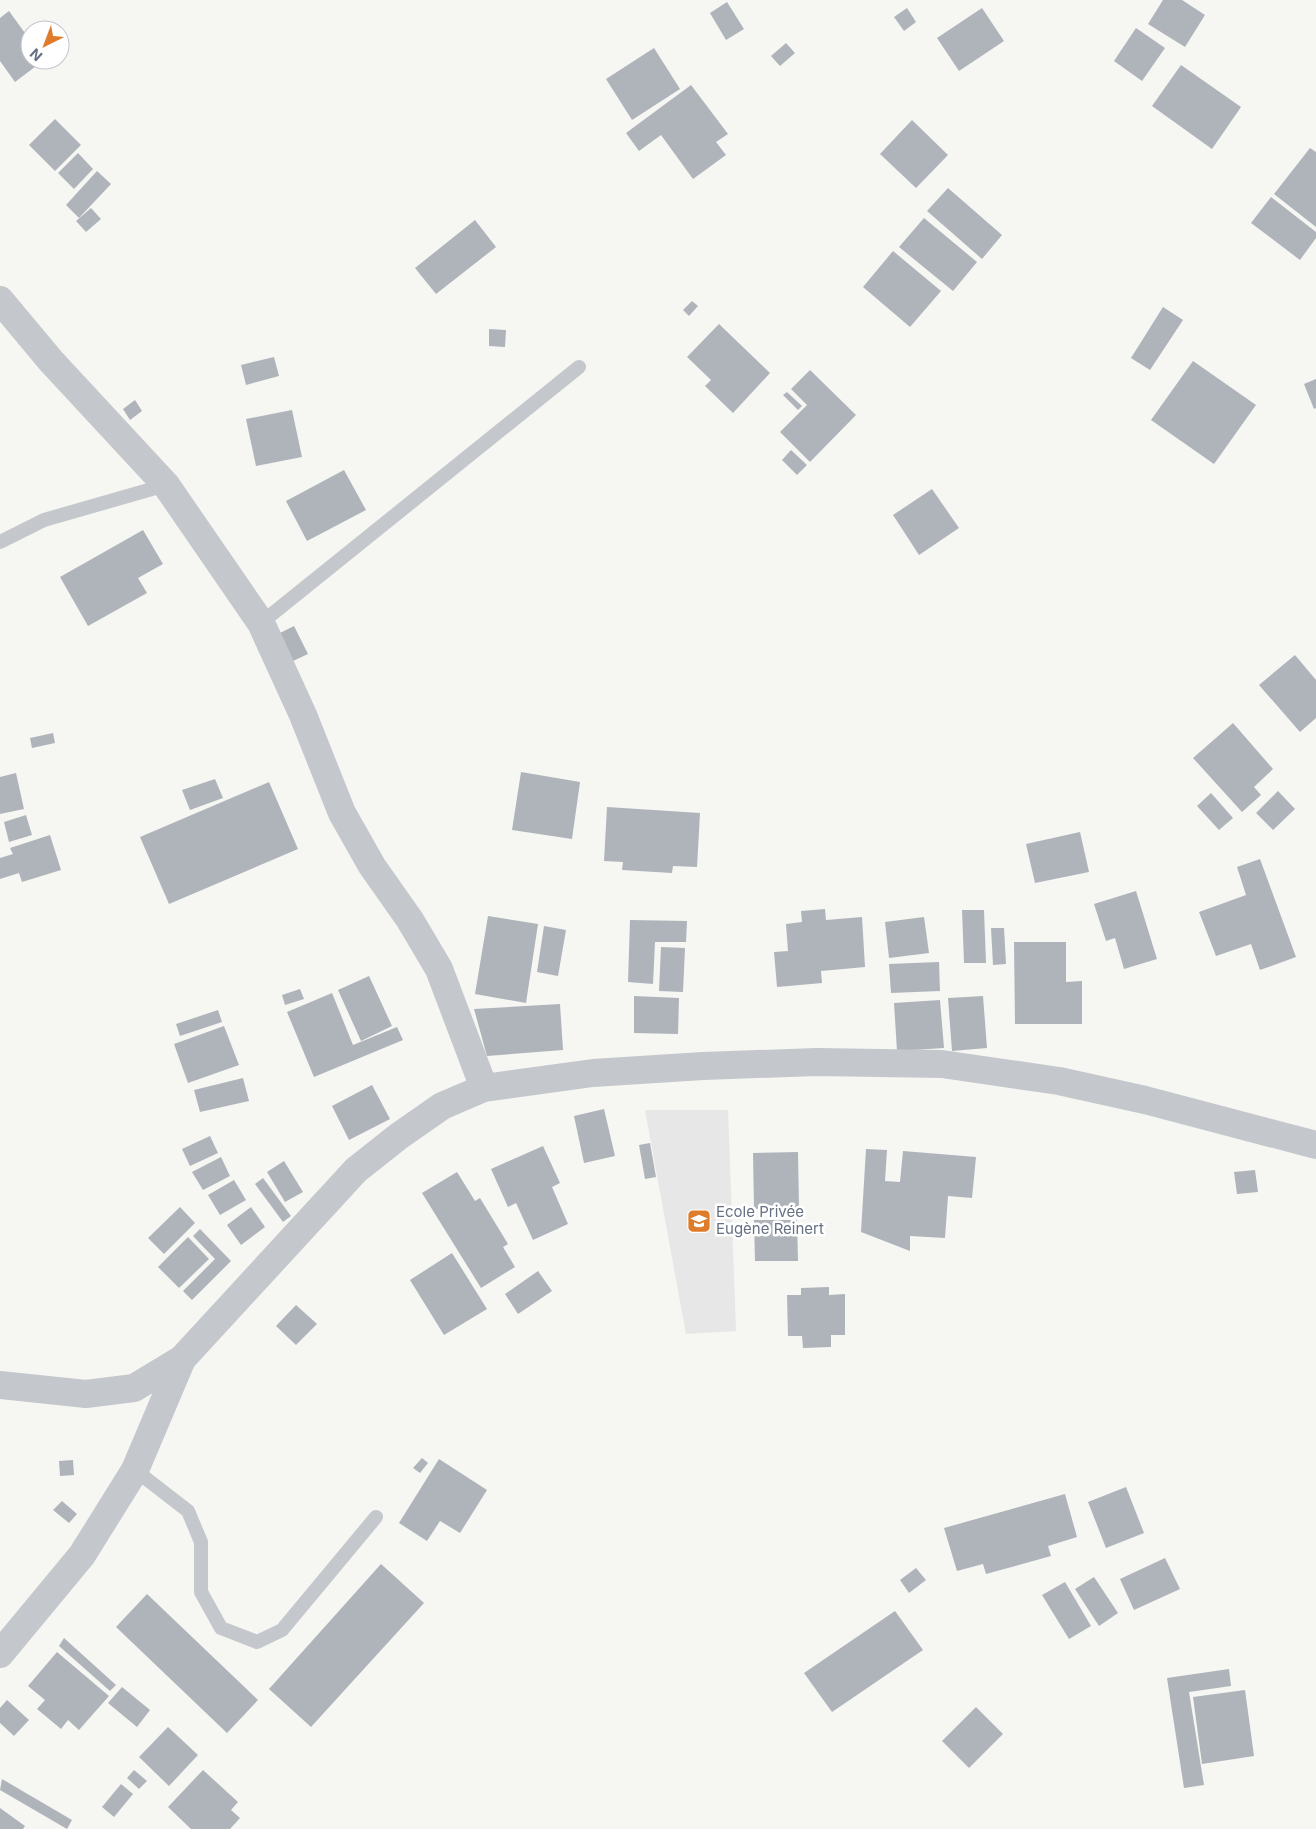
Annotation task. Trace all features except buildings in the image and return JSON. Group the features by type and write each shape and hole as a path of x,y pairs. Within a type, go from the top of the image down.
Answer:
{"street":[{"path":"0,300 51,361 166,484 260,623 302,715 342,812 372,866 410,920 439,969 484,1088"},
{"path":"0,1385 86,1394 134,1388 182,1359 356,1170 442,1106 484,1088 594,1073 702,1066 817,1062 942,1064 1078,1085 1145,1100 1316,1145"},
{"path":"0,1654 82,1555 135,1470 182,1359"}],"lane":[{"path":"260,623 579,367"},
{"path":"0,542 44,520 166,484"},
{"path":"135,1470 188,1511 200,1542 202,1592 221,1628 257,1642 282,1630 376,1517"}],"shaded area":[{"name":"Ecole Privée Eugène Reinert","path":"645,1110 728,1110 736,1331 686,1334"}],"place":[{"name":"Ecole Privée Eugène Reinert","path":"699,1221"}]}
